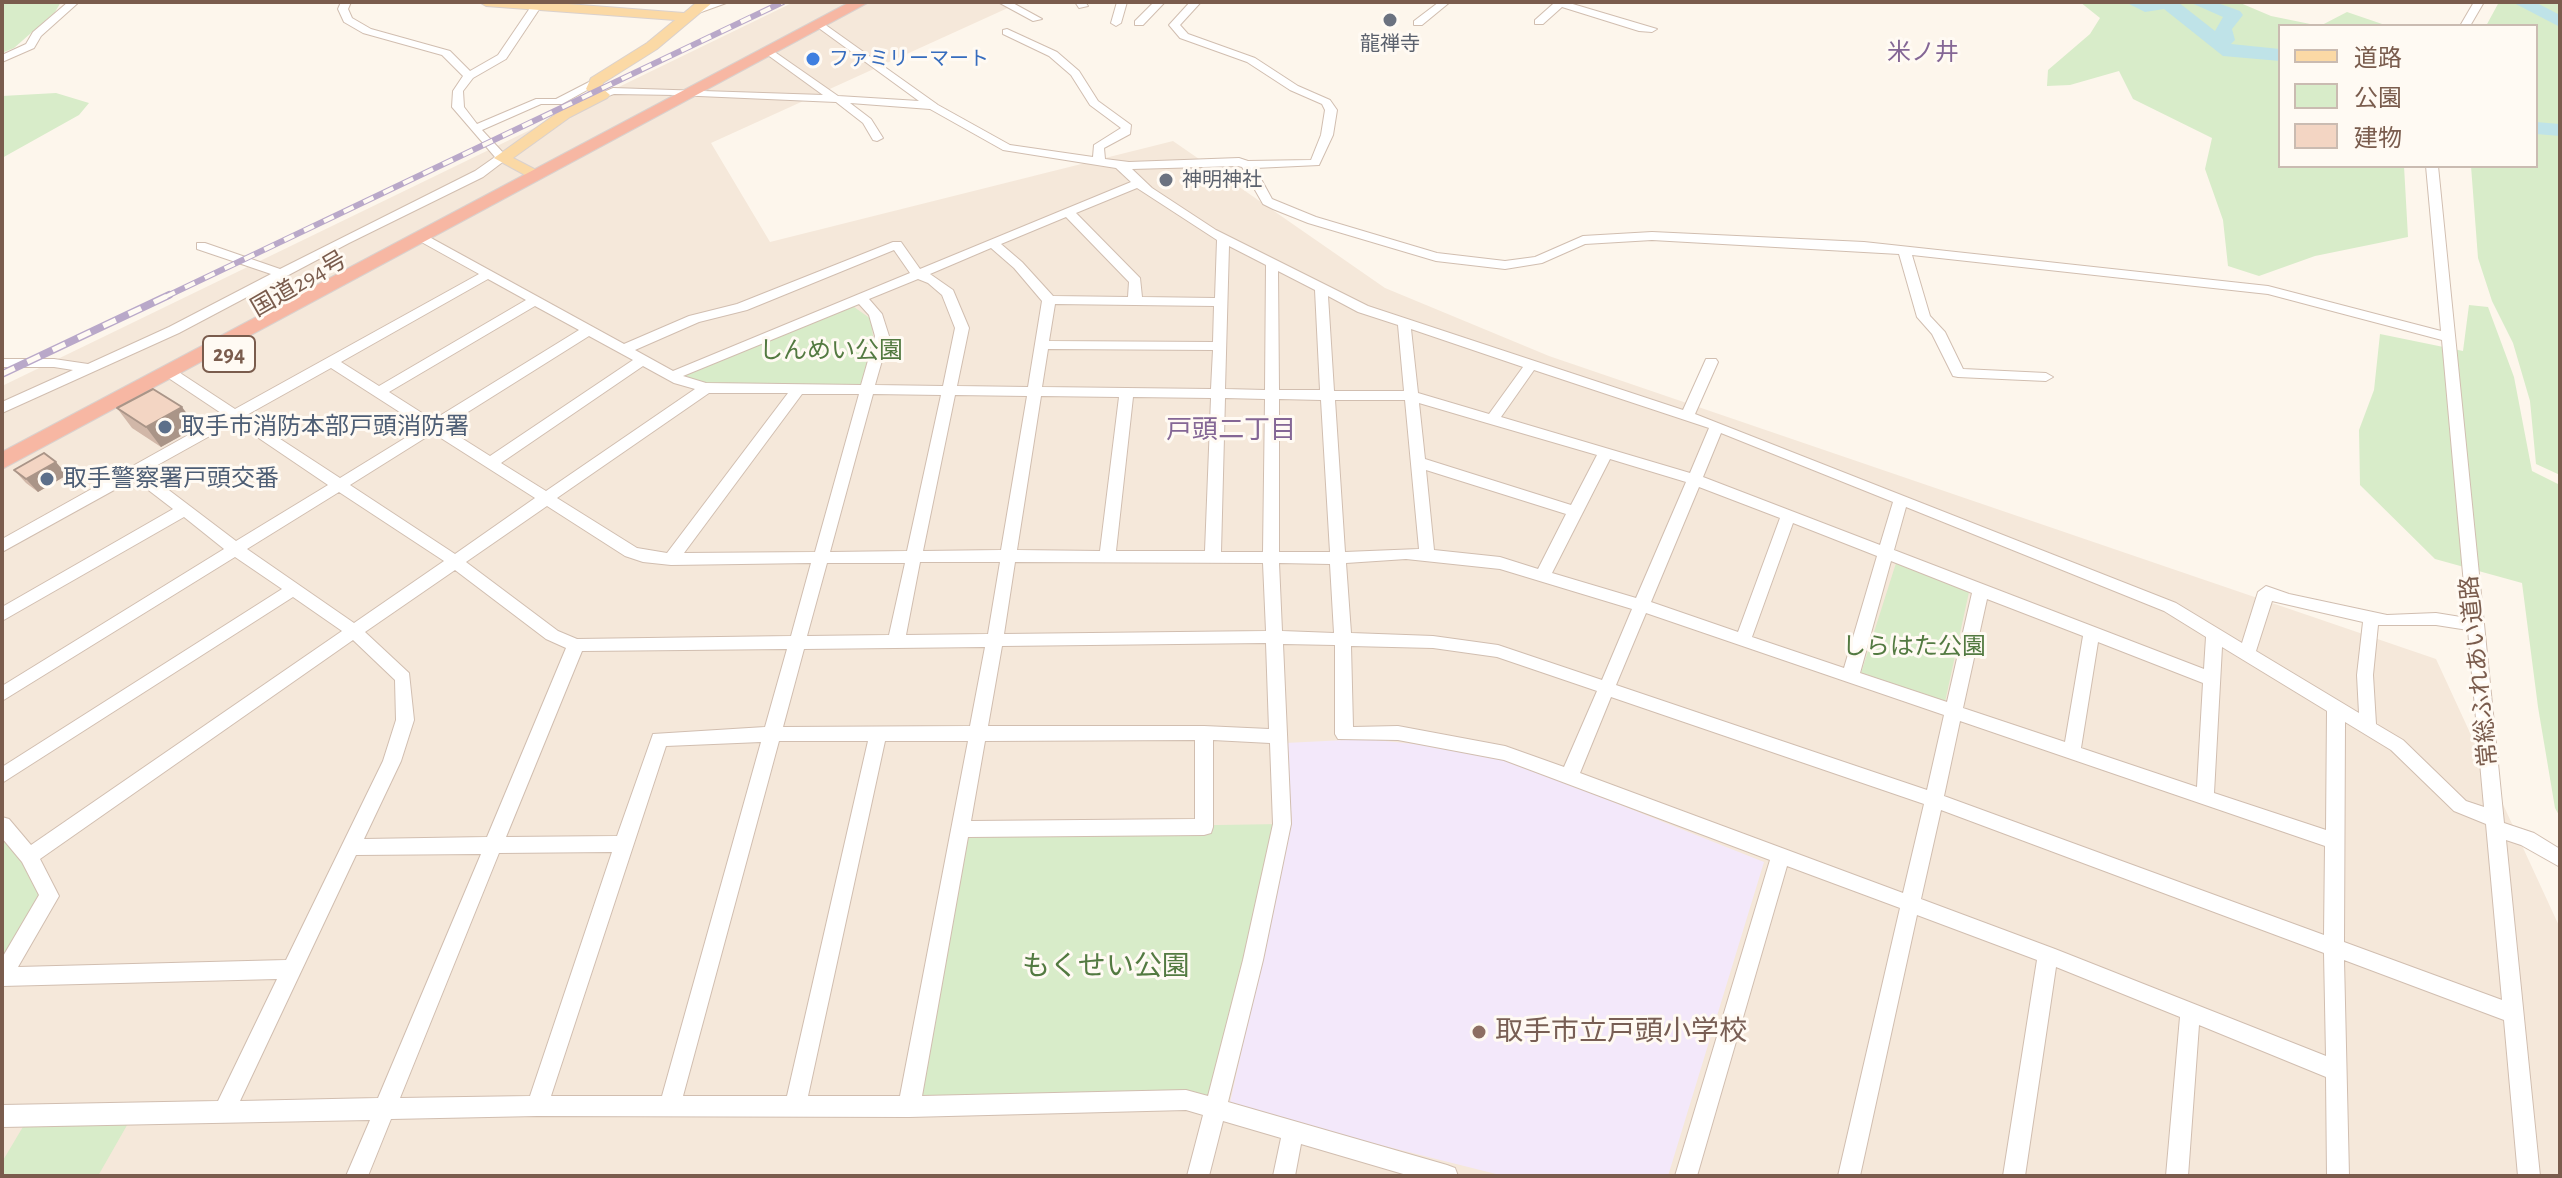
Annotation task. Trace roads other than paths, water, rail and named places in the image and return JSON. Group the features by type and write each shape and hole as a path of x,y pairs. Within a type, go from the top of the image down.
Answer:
{"highway":[{"name":"国道294号","path":"2,461 306,312 422,237 861,2"},
{"name":"国道294号","path":"2,476 175,376"}],"main road":[{"path":"486,2 690,14"},
{"path":"536,176 502,158 597,90 706,2"}],"street":[{"path":"2,59 30,46 37,34 74,2"},
{"path":"346,2 343,9 348,20 367,31 446,53 469,76"},
{"path":"690,14 724,2"},
{"path":"1003,2 1037,19"},
{"path":"1116,23 1122,2"},
{"path":"1139,23 1160,2"},
{"path":"820,24 934,107 1007,148 1120,165 1231,160 1247,165 1315,163 1327,135 1331,110 1326,102 1294,88 1251,60 1184,36 1174,25 1196,2"},
{"path":"1418,23 1445,2"},
{"path":"1539,22 1558,2 1639,28 1652,29"},
{"path":"2466,24 2479,2"},
{"path":"2,408 174,330 345,240 458,186 502,158 458,107 458,91 469,76 502,57 537,4"},
{"path":"1007,32 1053,54 1075,73 1094,103 1127,127 1126,132 1098,147 1099,161"},
{"path":"769,51 867,121 877,138"},
{"path":"475,129 540,101 558,102 597,90 934,107"},
{"path":"1120,165 1138,183 1223,239 1363,309 1717,426 2141,595 2215,632 2397,745 2460,806 2560,859"},
{"path":"1247,165 1267,201 1292,213 1406,249 1483,264 1525,263 1583,240 1652,236 1820,243 2268,290 2448,337"},
{"name":"常総ふれあい道路","path":"2432,168 2529,1176"},
{"path":"672,376 1138,183"},
{"path":"1068,212 1135,281 1135,301"},
{"path":"422,237 672,376 706,388 1412,396 1694,479 2212,679"},
{"path":"1213,558 1223,239"},
{"path":"992,243 1018,265 1049,300 1221,302"},
{"path":"624,349 694,319 742,307 897,245 916,273 933,280 948,293 962,328 896,641"},
{"path":"201,246 283,274"},
{"path":"1905,251 1924,317 1938,332 1958,373 2046,377"},
{"path":"1198,1176 1253,960 1282,824 1271,557 1272,262"},
{"path":"2,546 488,274"},
{"path":"1321,289 1343,639 1344,734 1398,733 1505,753 2048,955 2337,1071"},
{"path":"669,1108 882,336 875,314 860,297"},
{"path":"909,1107 979,735 1049,300"},
{"path":"379,392 534,301"},
{"path":"1404,323 1427,554"},
{"path":"2,694 589,330"},
{"path":"1042,345 1220,346"},
{"path":"491,462 643,360"},
{"path":"331,362 631,552 671,559 1008,556 1336,558 1427,554 1500,563 1640,605 2334,841"},
{"path":"1687,416 1711,362"},
{"path":"2,363 54,363 90,368"},
{"path":"1492,420 1531,365"},
{"path":"175,376 456,562 552,635 576,645 1275,637 1433,642 1498,651 1934,800 2514,1014"},
{"path":"29,856 706,388"},
{"path":"671,559 797,391"},
{"path":"1107,558 1127,393"},
{"path":"1569,777 1717,426"},
{"path":"1543,575 1605,454"},
{"path":"1420,463 1576,512"},
{"path":"135,472 234,548 355,632 403,678 405,720 392,761 224,1111"},
{"path":"1850,677 1901,499"},
{"path":"2,615 184,510"},
{"path":"1743,640 1788,516"},
{"path":"2,776 294,589"},
{"path":"1849,1176 1981,590"},
{"path":"2248,652 2266,592 2287,600 2371,619 2436,619 2474,625"},
{"path":"2368,727 2365,675 2371,619"},
{"path":"2072,750 2092,631"},
{"path":"2205,797 2215,632"},
{"path":"357,1176 576,645"},
{"path":"2336,707 2334,841 2338,1176"},
{"path":"537,1106 659,739 772,734 1204,733 1279,736"},
{"path":"961,829 1204,827 1204,733"},
{"path":"795,1106 878,735"},
{"path":"2,825 29,856 49,896 2,977"},
{"path":"351,847 622,844"},
{"path":"1686,1176 1780,857"},
{"path":"2014,1176 2048,955"},
{"path":"2,977 292,969"},
{"path":"2177,1176 2190,1014"},
{"path":"2,1116 537,1106 909,1107 1186,1100 1447,1176"},
{"path":"1284,1176 1293,1131"}],"waterway":[{"path":"2134,2 2145,7 2168,3 2214,40"},
{"path":"2198,2 2234,15 2223,29 2226,40 2214,40"},
{"path":"2521,2 2560,22"},
{"path":"2214,40 2230,52 2278,55"},
{"path":"2538,128 2560,130"}],"railway":[{"path":"165,297 783,2"},
{"path":"2,374 169,295"}],"place":[{"name":"龍禅寺","path":"1390,20"},
{"name":"ファミリーマート","path":"813,59"},
{"name":"神明神社","path":"1166,180"},
{"name":"取手市消防本部戸頭消防署","path":"165,427"},
{"name":"取手警察署戸頭交番","path":"47,479"},
{"name":"取手市立戸頭小学校","path":"1479,1032"}],"district":[{"name":"米ノ井","path":"1923,53"},
{"name":"戸頭二丁目","path":"1231,430"}],"park label":[{"name":"しんめい公園","path":"831,351"},
{"name":"しらはた公園","path":"1914,647"},
{"name":"もくせい公園","path":"1106,967"}]}
